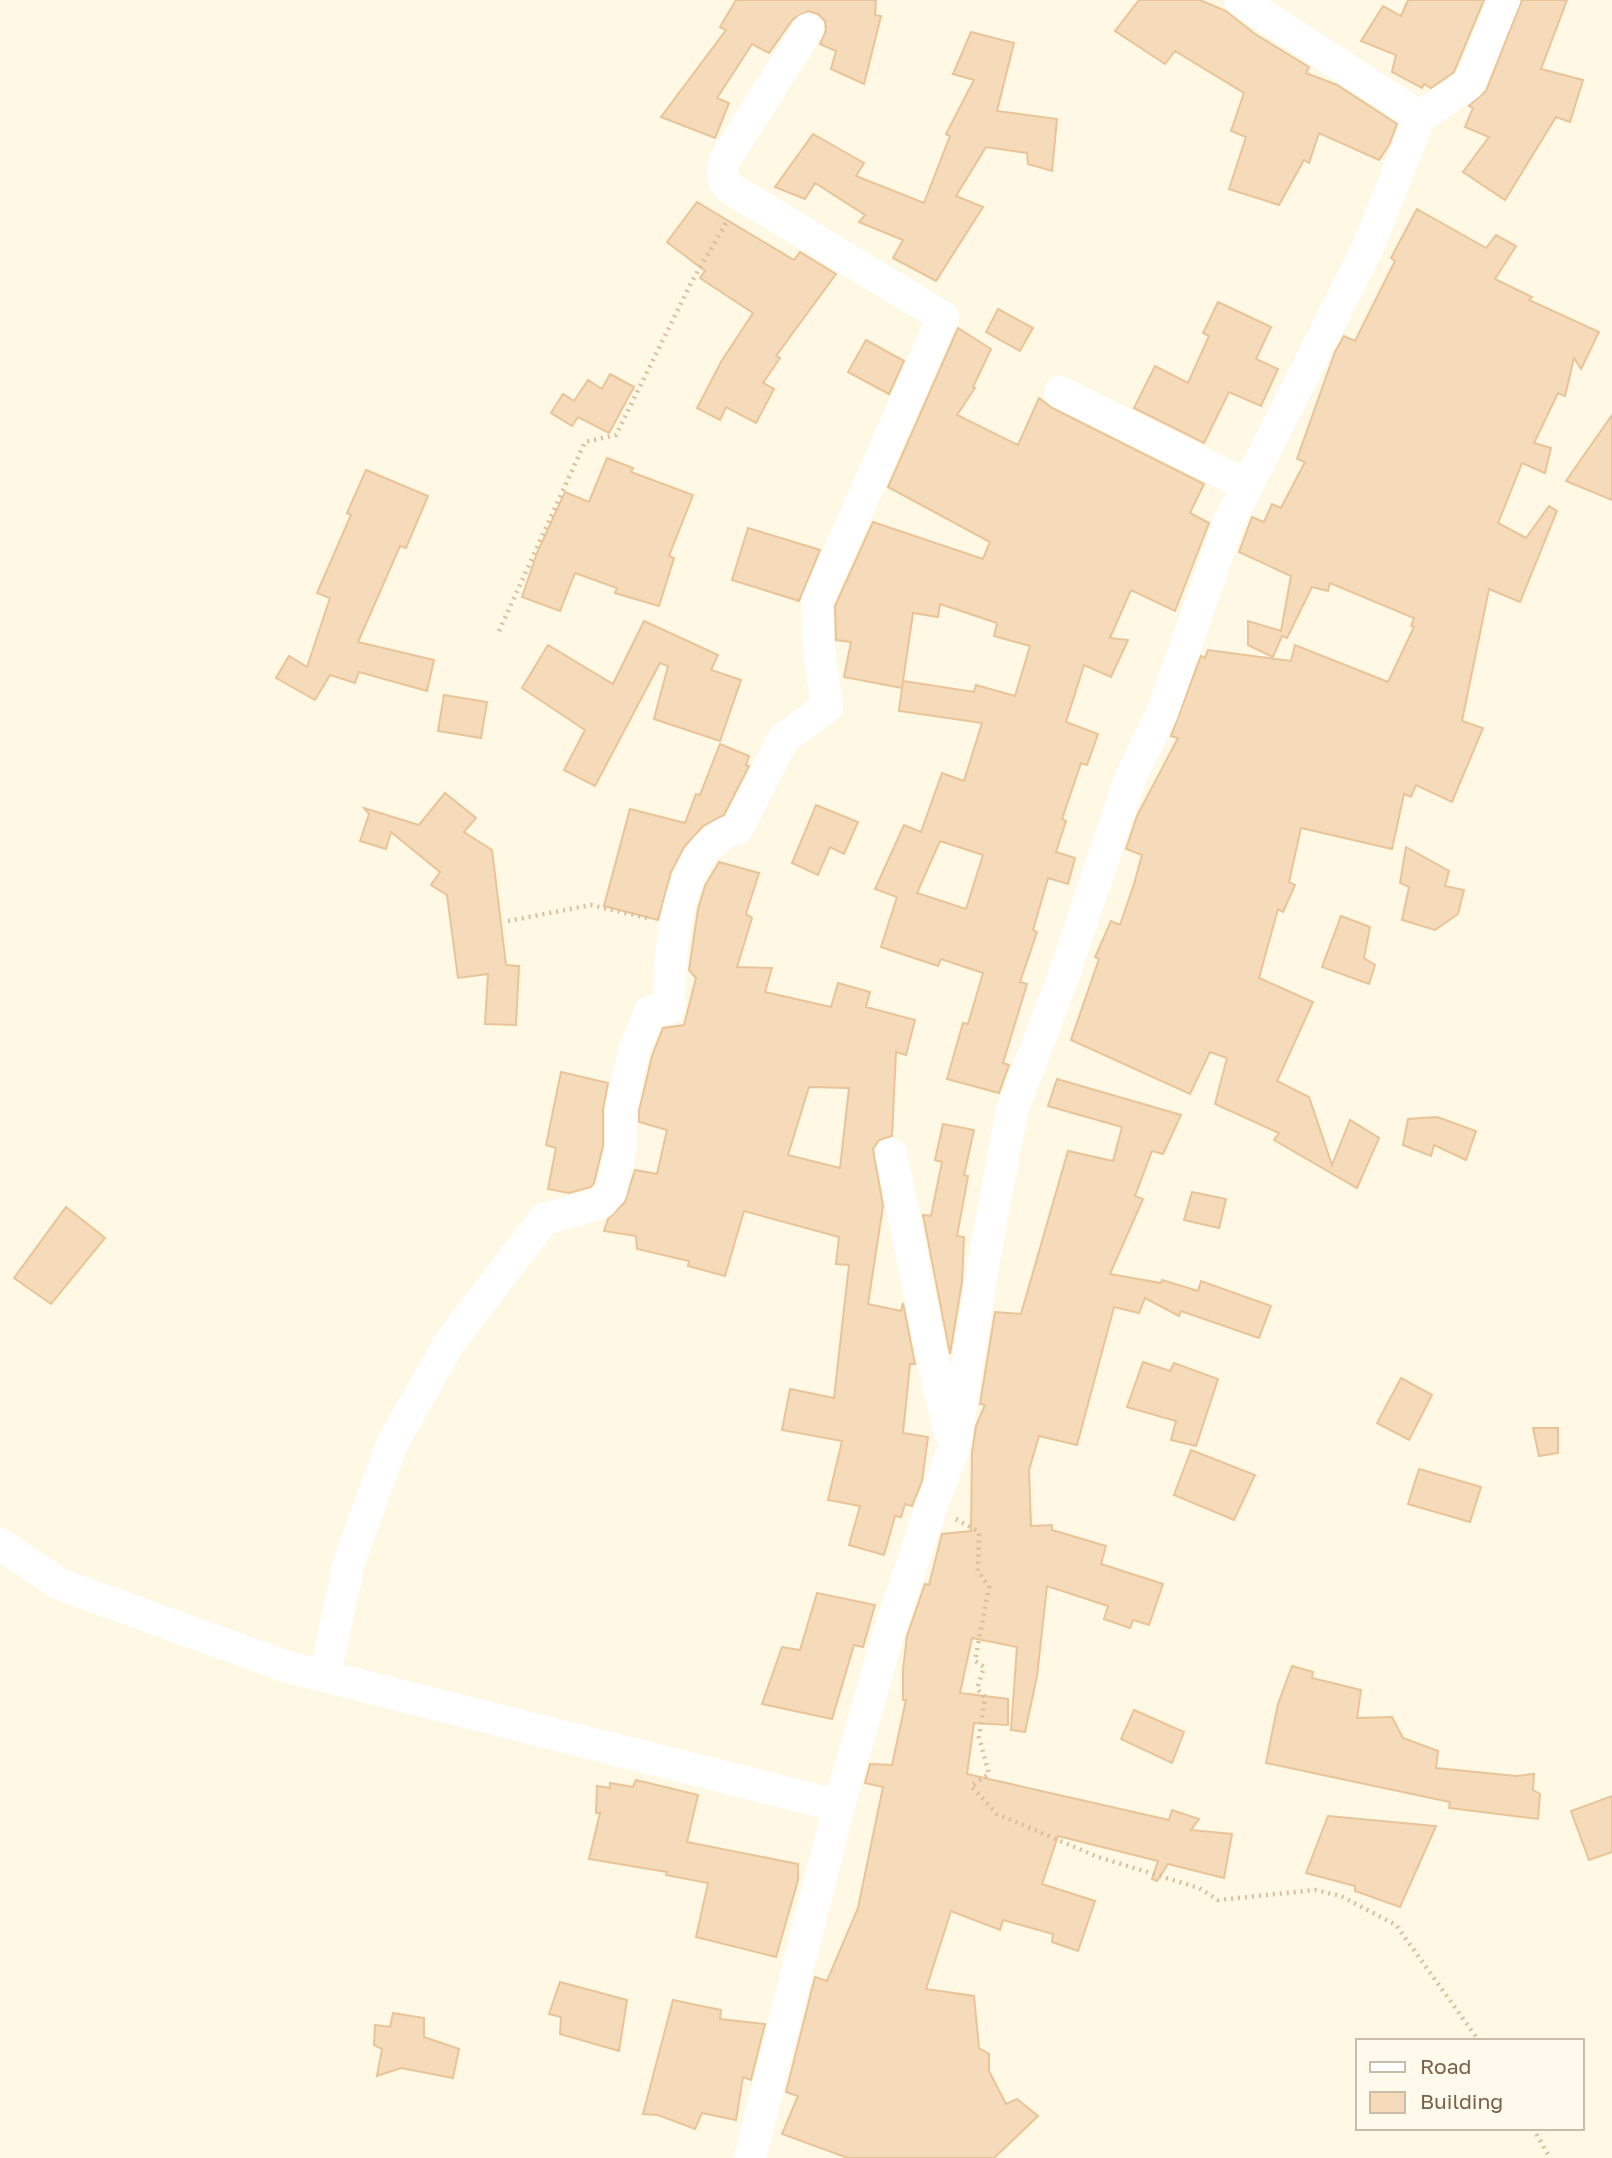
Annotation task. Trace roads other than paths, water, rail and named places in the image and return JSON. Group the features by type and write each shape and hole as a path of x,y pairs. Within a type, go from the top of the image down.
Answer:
{"street":[{"path":"1240,0 1420,117"},
{"path":"750,2158 839,1806 888,1635 954,1448 986,1249 1012,1111 1064,975 1131,776 1162,713 1229,522 1367,249 1420,117 1469,84 1504,0"},
{"path":"325,1674 350,1559 392,1444 449,1343 544,1219 601,1203 611,1191 621,1148 621,1109 634,1050 650,1012 669,1008 669,958 680,897 696,865 720,833 737,829 784,738 827,707 818,642 817,603 943,317 743,196 723,180 721,172 724,162 808,29"},
{"path":"1060,392 1247,485"},
{"path":"891,1154 914,1253 929,1351 954,1448"},
{"path":"0,1544 59,1584 288,1667 325,1674 531,1731 839,1806"}]}
